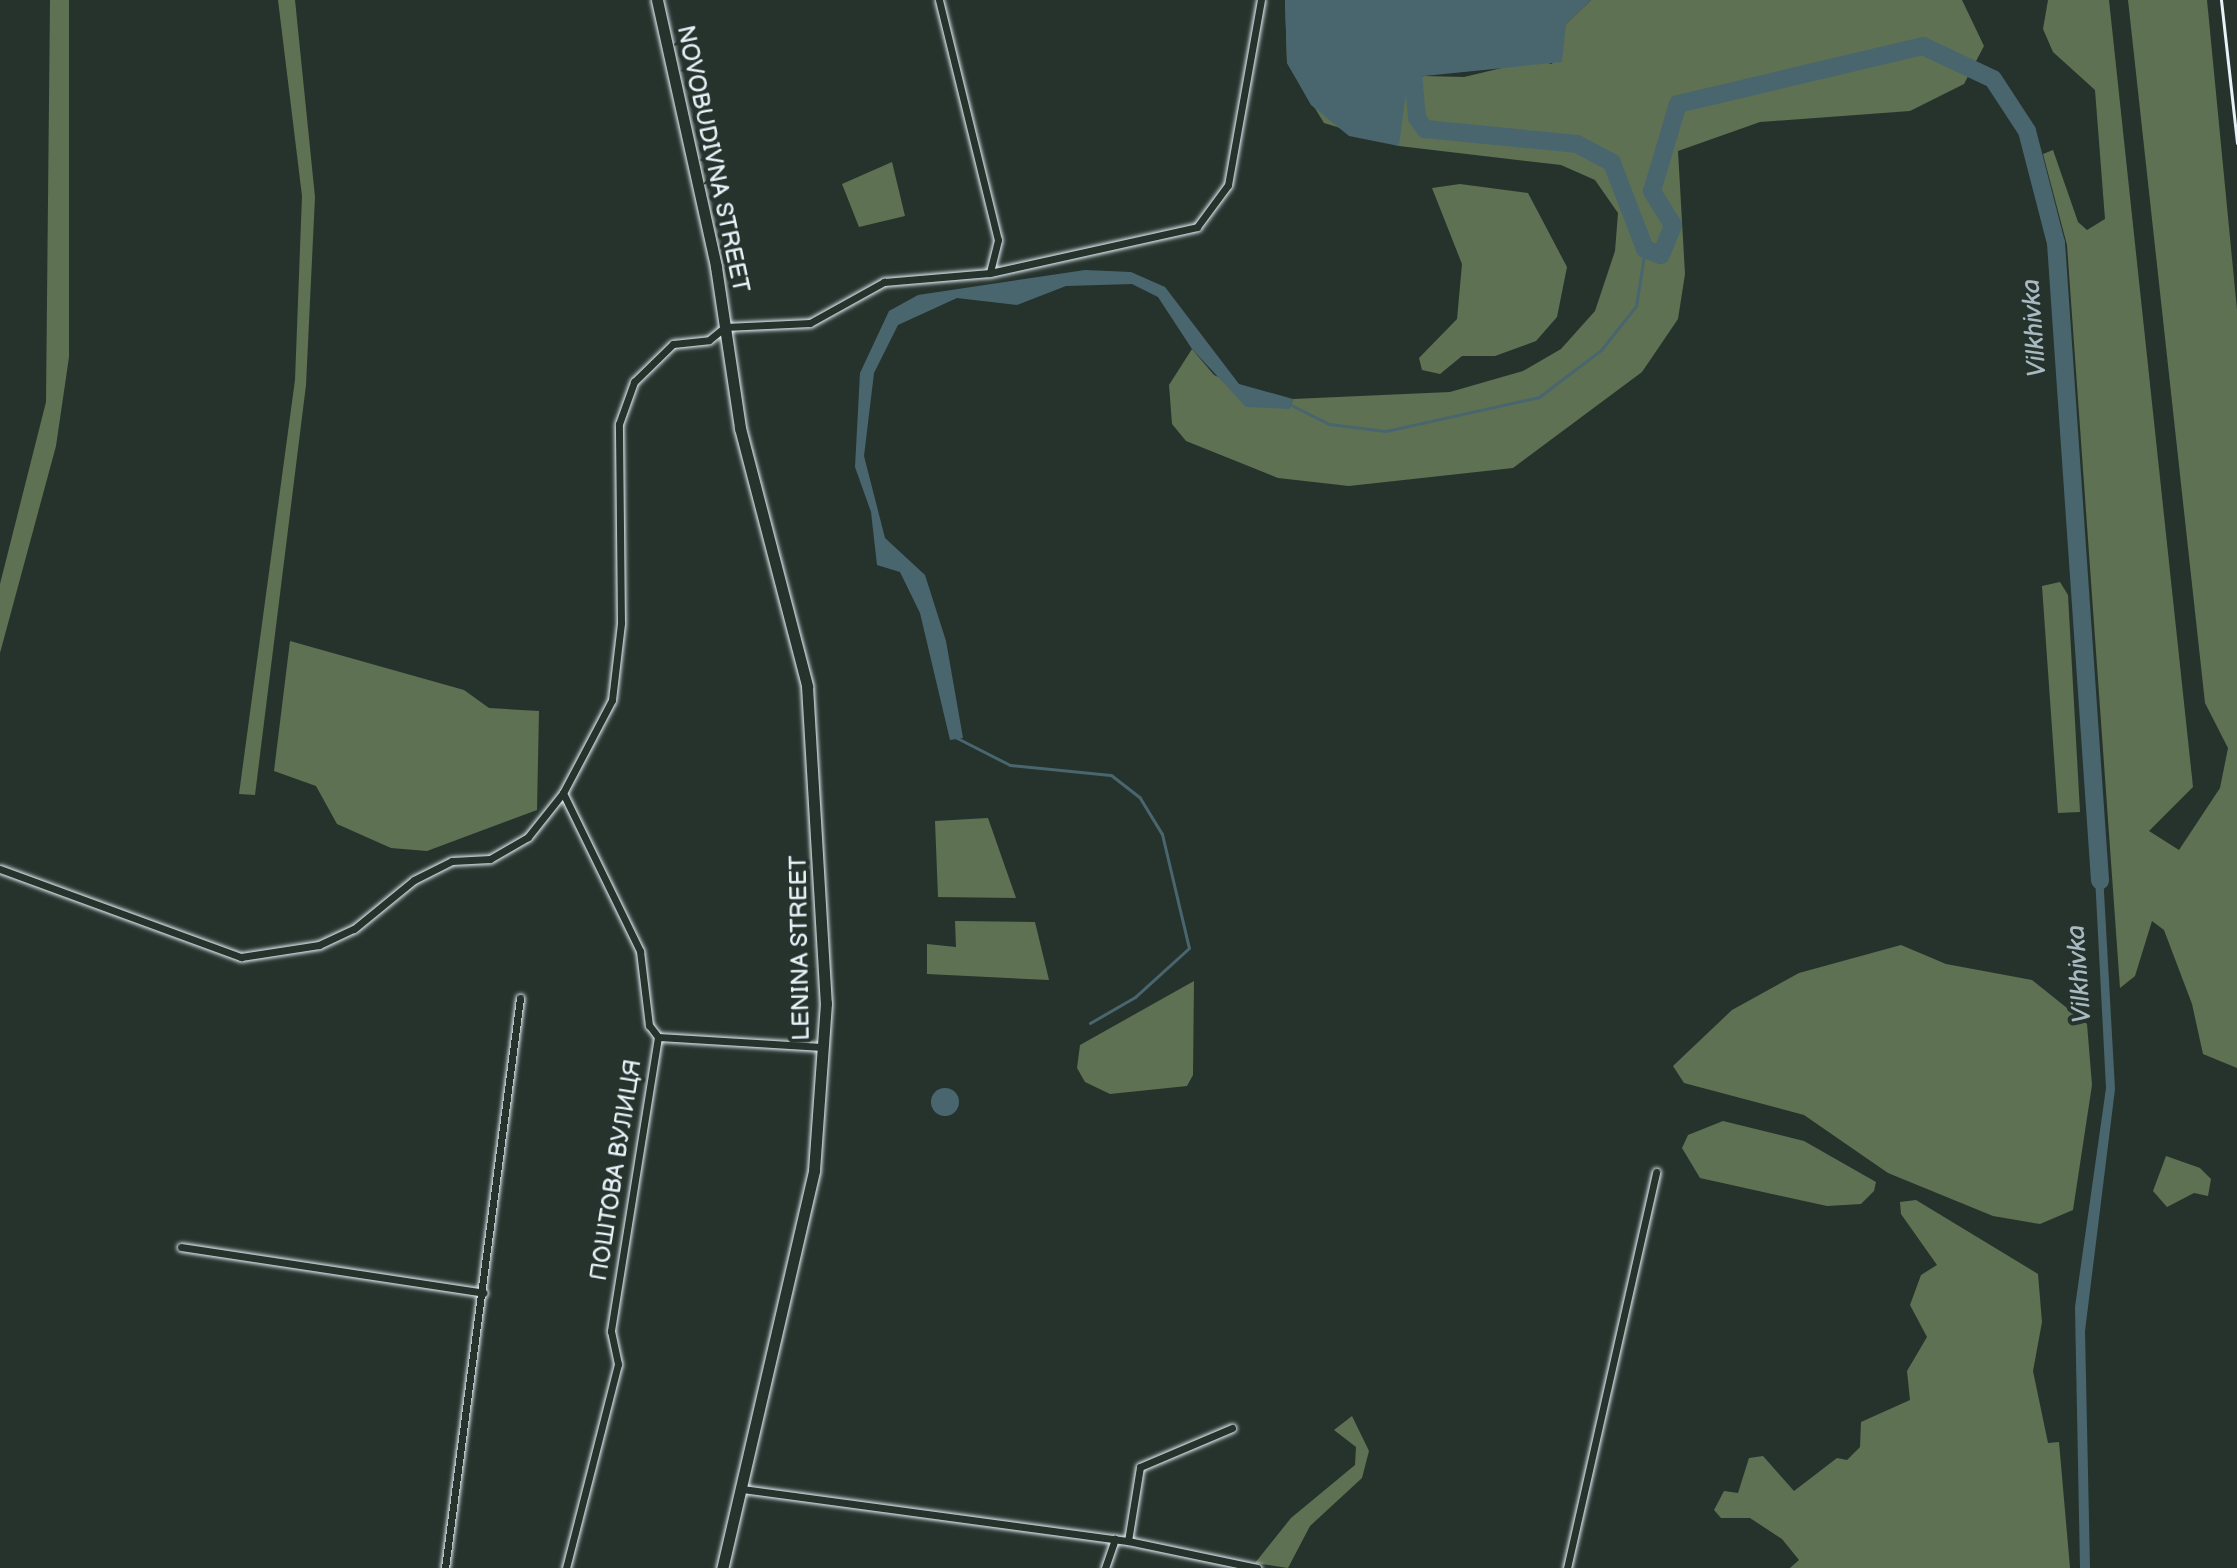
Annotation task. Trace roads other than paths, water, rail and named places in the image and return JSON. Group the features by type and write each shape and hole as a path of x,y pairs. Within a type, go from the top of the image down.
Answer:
{"street":[{"name":"NOVOBUDIVNA STREET","path":"657,0 725,327"},
{"path":"939,0 998,240 990,273"},
{"path":"0,869 241,957 319,945 354,929 414,880 452,861 490,859 528,837 563,793 612,700 621,623 619,424 634,382 673,344 709,340 725,327 810,323 905,277 990,273 1135,244 1197,227 1214,212 1228,185 1261,0"},
{"name":"LENINA STREET","path":"722,1568 814,1171 824,1047 807,686 740,428 725,327"},
{"name":"ПОШТОВА ВУЛИЦЯ","path":"563,793 640,951 649,1025 658,1037 611,1331 618,1364 566,1568"},
{"path":"445,1568 484,1293 520,998"},
{"path":"658,1037 824,1047"},
{"path":"1567,1568 1656,1172"},
{"path":"181,1247 484,1293"},
{"path":"1128,1541 1140,1467 1232,1428"},
{"path":"742,1489 1115,1539 1257,1568"},
{"path":"1105,1568 1115,1539"}],"water":[{"path":"1285,0 1591,0 1566,24 1562,62 1424,76 1407,86 1399,146 1349,136 1311,105 1287,63"},
{"path":"1085,270 1131,272 1165,287 1239,384 1293,399 1289,409 1246,407 1192,349 1158,297 1132,284 1066,286 1017,305 957,298 898,325 874,373 864,456 885,538 925,575 946,641 963,738 950,740 920,613 900,572 877,565 871,512 855,467 860,373 889,311 918,295"},
{"path":"2102,856 2115,1089 2085,1331 2090,1568 2080,1568 2075,1307 2106,1088 2094,857"},
{"path":"945,1088 955,1092 959,1102 955,1112 945,1116 935,1112 931,1102 935,1092"}],"waterway":[{"name":"Vilkhivka","path":"1412,62 1417,118 1425,129 1577,144 1612,163 1645,249 1661,255 1673,225 1652,191 1678,104 1923,46 1993,79 2027,131 2056,243 2100,880"},
{"path":"1289,404 1329,424 1386,431 1539,397 1601,350 1636,306 1645,249"},
{"path":"957,738 1010,765 1111,775 1140,798 1162,834 1189,948 1135,997 1090,1023"}],"railway":[{"path":"2221,0 2237,143"}]}
